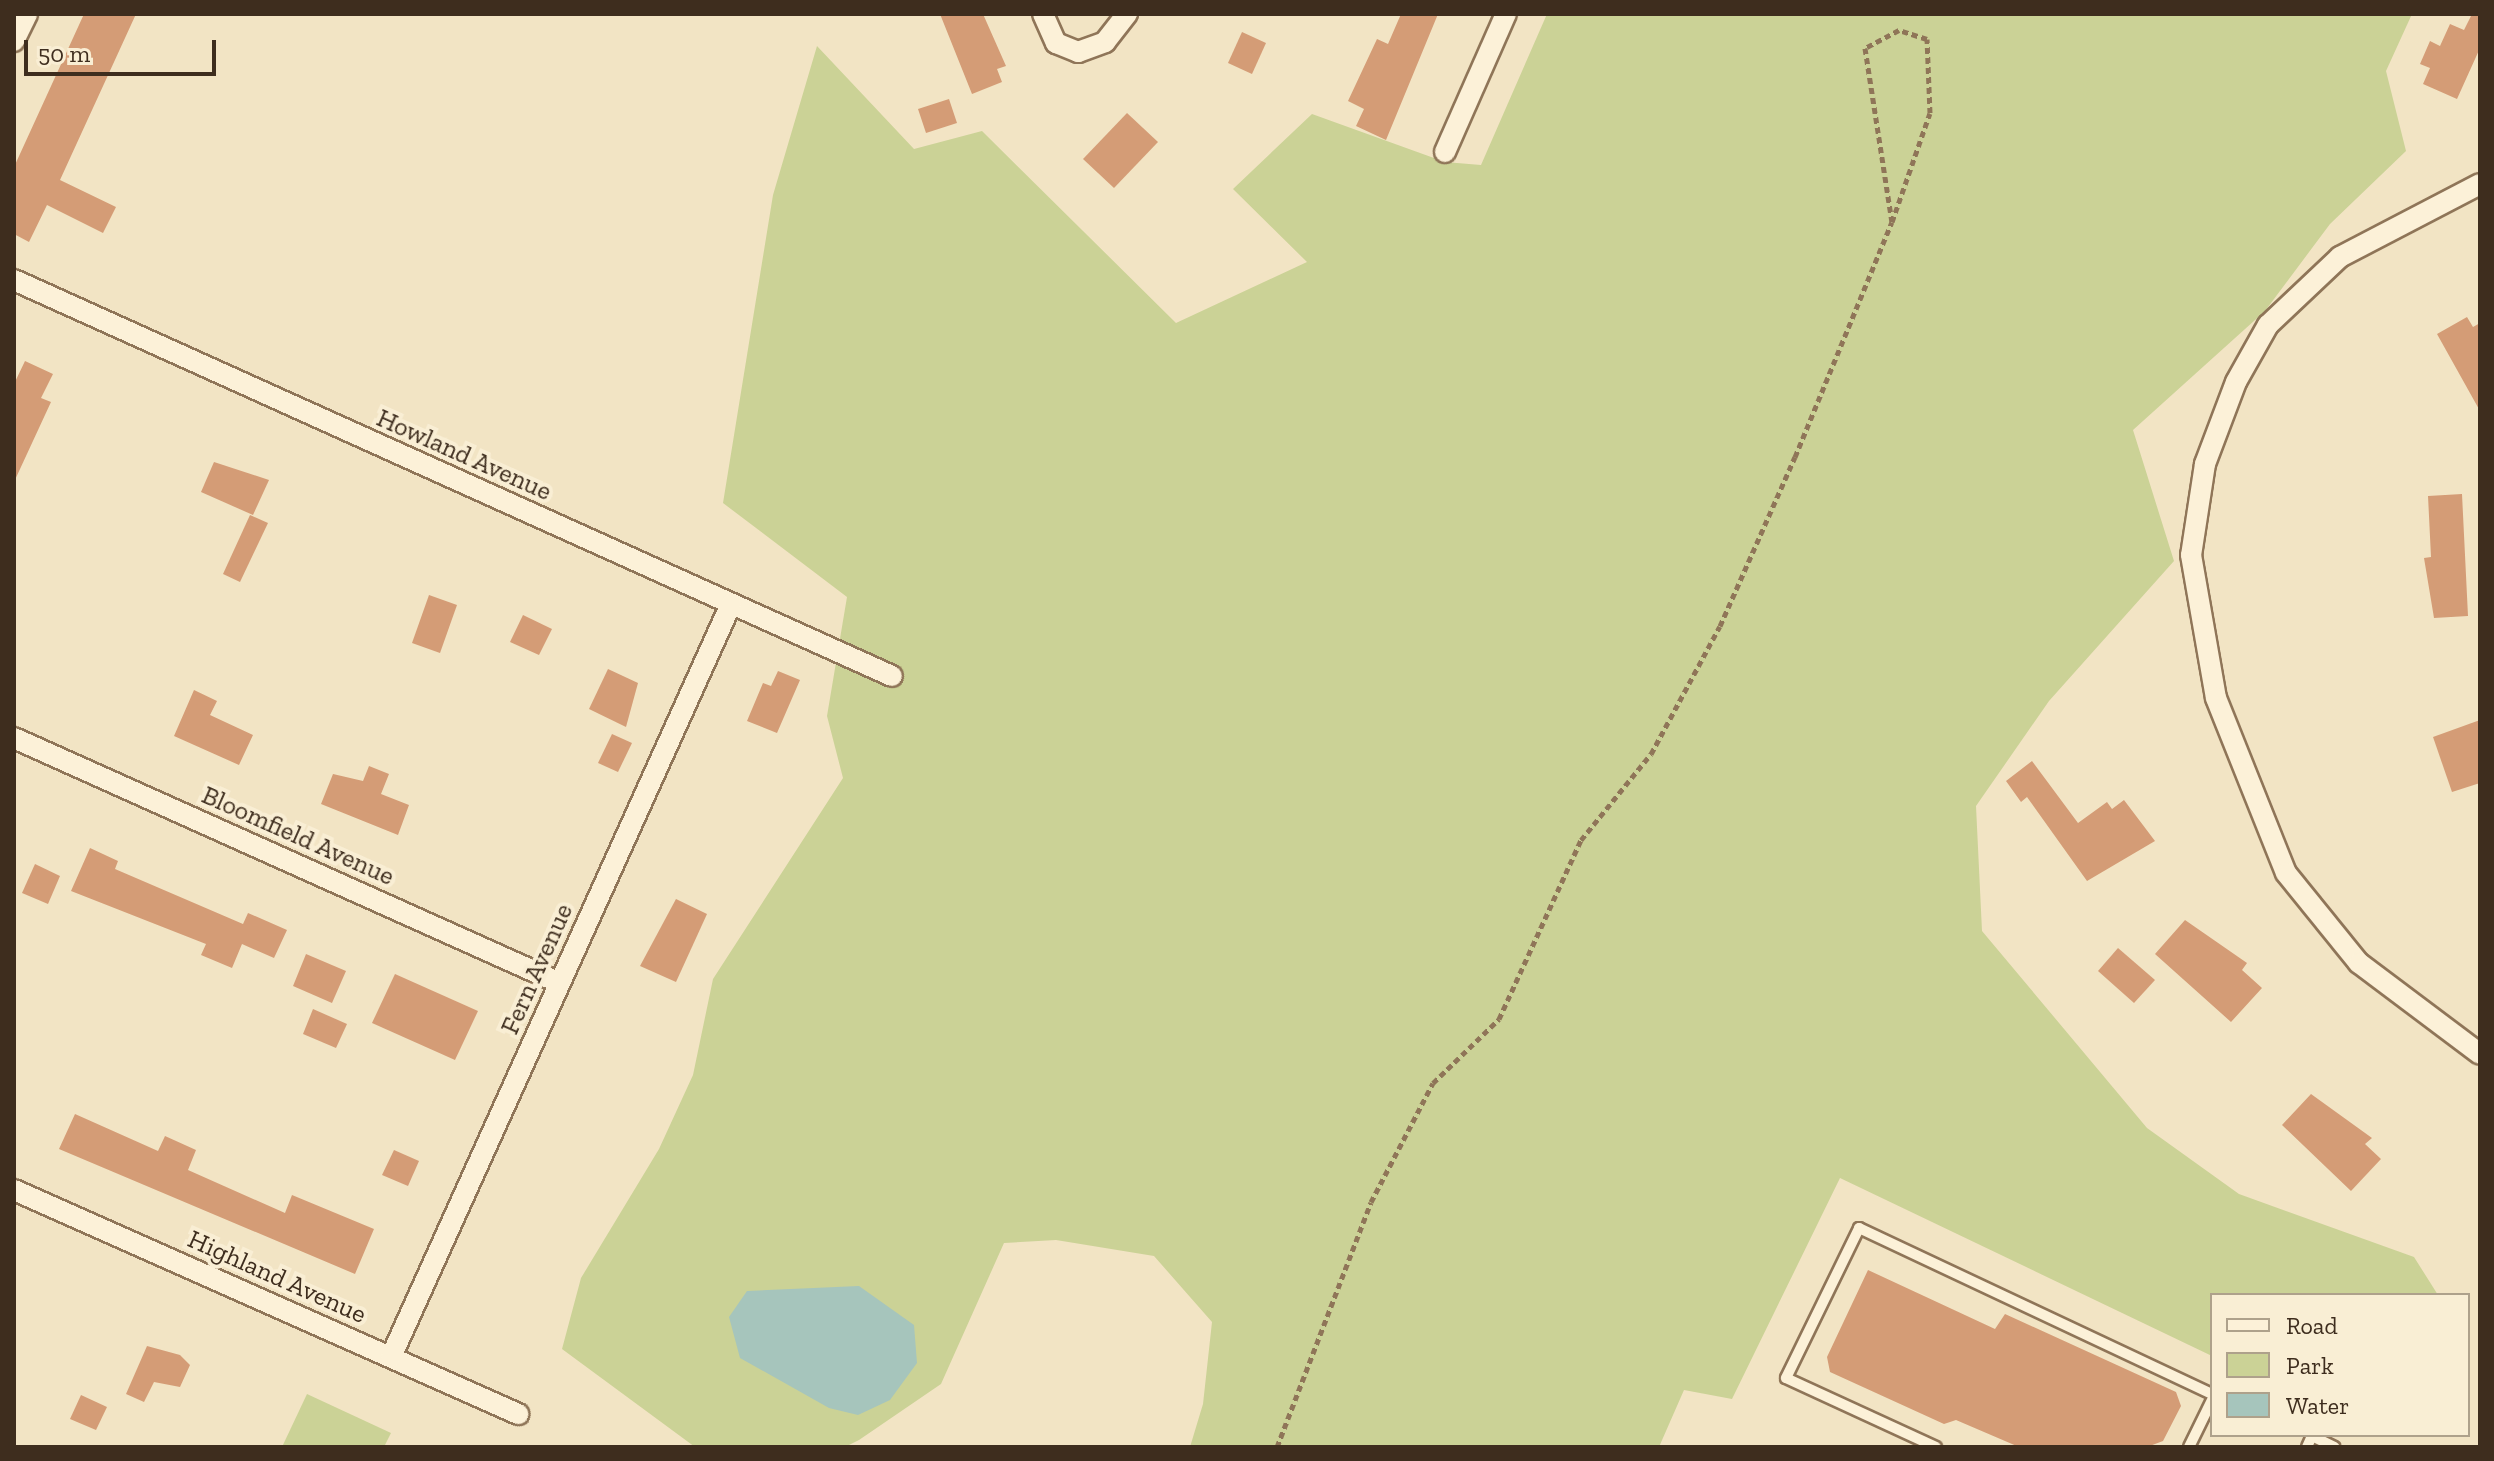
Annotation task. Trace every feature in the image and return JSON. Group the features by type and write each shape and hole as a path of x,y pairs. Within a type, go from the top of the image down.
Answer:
{"street":[{"path":"14,41 27,14"},
{"path":"1043,14 1056,43 1078,52 1105,42 1127,14"},
{"path":"1445,152 1506,14"},
{"path":"2480,184 2363,243 2283,306 2236,382 2198,487 2192,578 2206,662 2261,824 2312,911 2379,981 2480,1054"},
{"name":"Howland Avenue","path":"14,280 892,676"},
{"name":"Fern Avenue","path":"391,1357 731,604"},
{"name":"Bloomfield Avenue","path":"14,738 560,983"},
{"name":"Highland Avenue","path":"14,1190 518,1414"}],"lane":[{"path":"1936,1447 1786,1378 1859,1228 2210,1396"},
{"path":"2189,1447 2210,1401"},
{"path":"2314,1437 2335,1447"}],"path":[{"path":"1277,1447 1371,1202 1433,1083 1499,1019 1581,840 1651,754 1720,626 1892,222 1930,113 1927,39 1899,30 1865,48 1892,222"}],"green space":[{"path":"1547,14 2412,14 2386,71 2406,151 2330,224 2265,311 2133,430 2174,561 2049,701 1976,806 1982,931 2147,1128 2239,1194 2414,1257 2437,1293 2210,1293 2210,1355 1840,1178 1732,1399 1684,1390 1659,1447 1190,1447 1203,1404 1212,1322 1154,1256 1056,1240 1004,1243 941,1384 859,1440 845,1447 695,1447 562,1349 581,1278 659,1149 693,1075 713,979 843,778 827,716 847,597 723,503 773,195 817,46 914,149 982,131 1176,323 1307,262 1233,189 1312,114 1445,162 1481,165"},
{"path":"307,1394 391,1433 384,1447 282,1447"}],"water":[{"path":"859,1286 914,1325 917,1363 890,1400 858,1415 829,1408 740,1358 729,1317 747,1291"}],"building":[{"path":"84,14 136,14 60,180 116,207 103,233 47,205 29,242 14,234 14,167"},
{"path":"940,14 983,14 1006,66 997,69 1002,82 972,94"},
{"path":"1401,14 1438,14 1386,140 1356,126 1364,109 1348,101 1377,39 1388,44"},
{"path":"2472,14 2480,14 2480,48 2457,99 2423,84 2430,68 2420,64 2430,41 2440,46 2450,24 2464,30"},
{"path":"1242,32 1266,43 1252,74 1228,63"},
{"path":"949,99 957,123 926,133 918,109"},
{"path":"1127,113 1158,142 1114,188 1083,159"},
{"path":"2467,317 2473,327 2480,323 2480,411 2437,334"},
{"path":"25,361 53,374 41,398 51,402 14,482 14,384"},
{"path":"214,462 269,480 253,515 201,492"},
{"path":"2462,494 2468,616 2434,618 2424,558 2431,557 2428,496"},
{"path":"250,515 268,523 240,582 223,574"},
{"path":"429,595 457,605 440,653 412,643"},
{"path":"523,615 552,629 539,655 510,642"},
{"path":"608,669 638,683 626,727 589,709"},
{"path":"778,671 800,680 777,733 747,721 763,683 771,686"},
{"path":"194,690 217,701 210,715 253,735 239,765 174,736"},
{"path":"2480,720 2480,783 2452,792 2433,737"},
{"path":"612,734 632,743 618,772 598,763"},
{"path":"2032,761 2078,823 2107,802 2112,809 2124,800 2155,841 2087,881 2027,797 2021,802 2006,781"},
{"path":"369,766 389,774 381,794 409,805 398,835 321,804 333,774 363,781"},
{"path":"90,848 118,861 115,869 243,924 248,913 287,930 274,958 242,944 232,968 201,955 206,944 71,891"},
{"path":"35,864 60,876 48,904 22,893"},
{"path":"676,899 707,914 676,982 640,966"},
{"path":"2185,920 2247,963 2242,970 2262,988 2231,1022 2155,954"},
{"path":"2118,948 2155,980 2134,1003 2098,971"},
{"path":"306,954 346,971 332,1003 293,986"},
{"path":"395,974 478,1011 455,1060 372,1023"},
{"path":"313,1009 347,1024 336,1048 303,1034"},
{"path":"2311,1094 2372,1138 2365,1144 2381,1159 2351,1191 2282,1125"},
{"path":"75,1114 158,1151 165,1136 196,1150 188,1170 285,1213 292,1195 374,1229 355,1274 59,1149"},
{"path":"394,1150 419,1161 408,1186 382,1175"},
{"path":"1868,1270 1995,1329 2005,1314 2176,1392 2181,1406 2163,1441 2147,1447 2019,1447 1956,1420 1944,1424 1830,1372 1827,1357"},
{"path":"147,1346 180,1355 190,1365 180,1387 154,1382 144,1402 126,1394"},
{"path":"81,1395 107,1407 96,1430 70,1419"}]}
